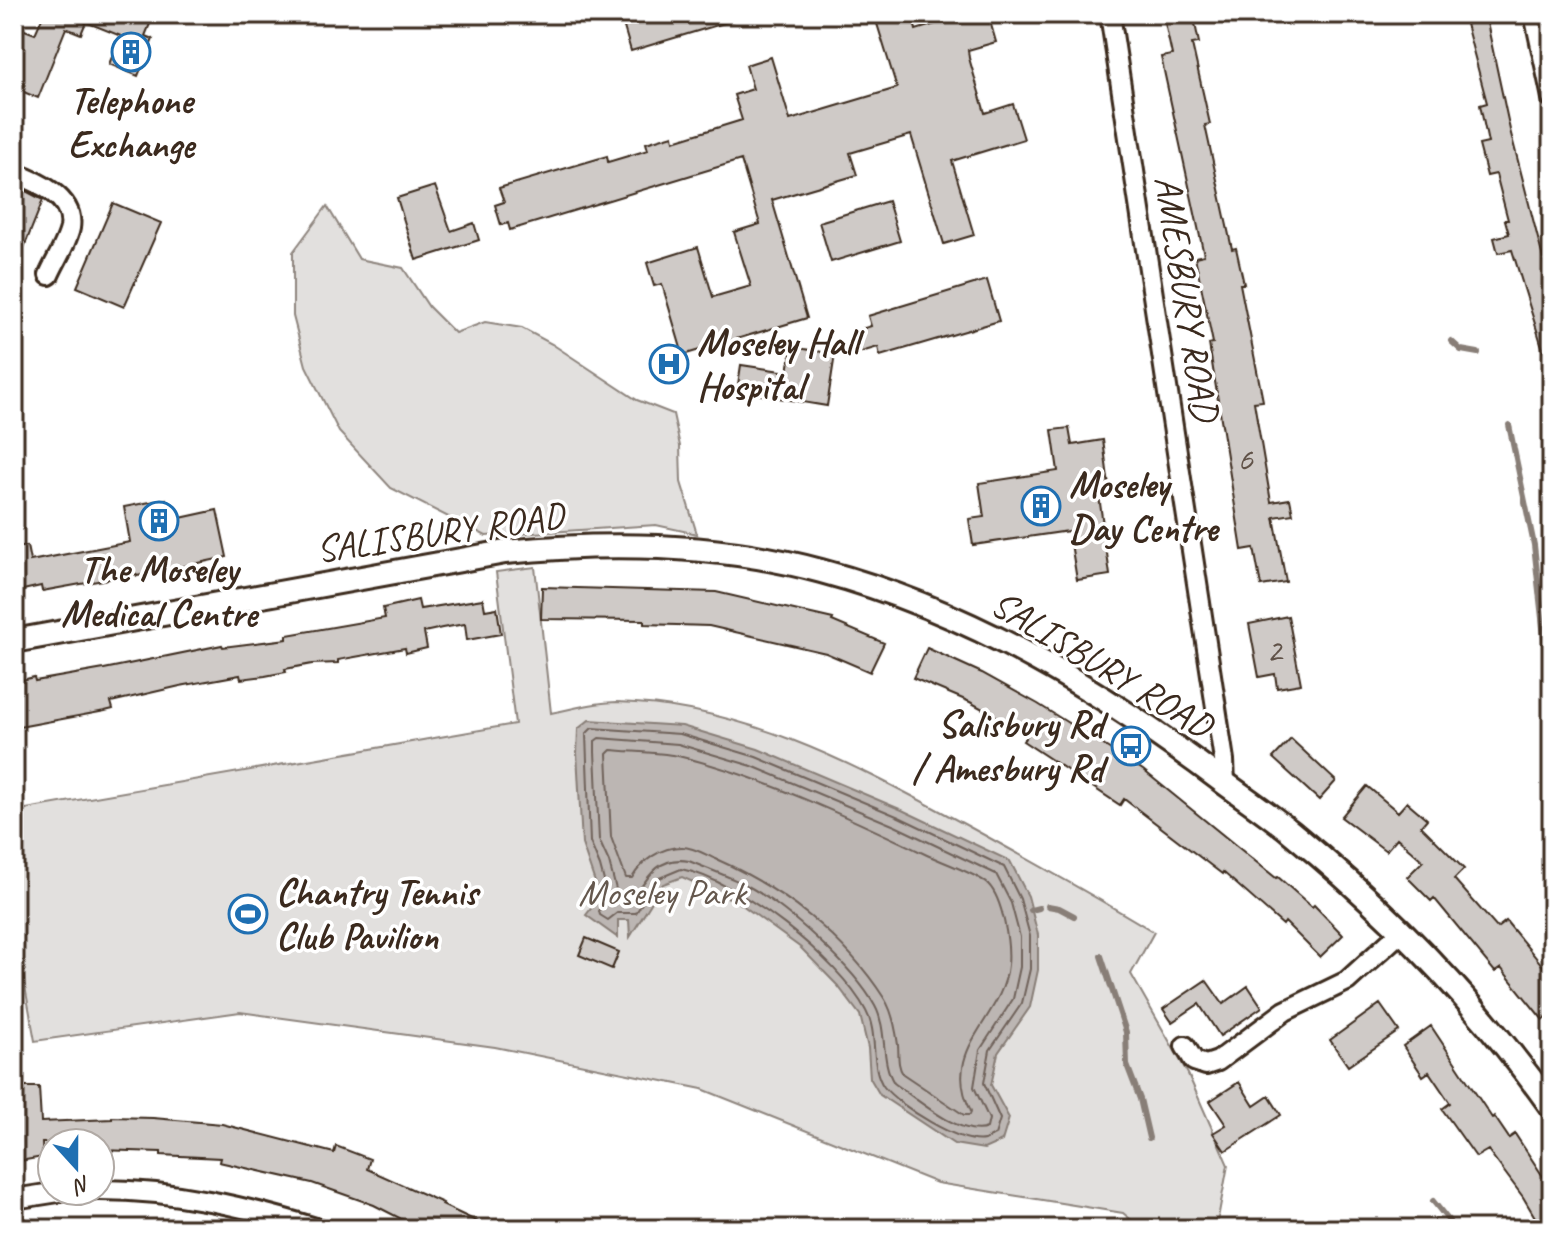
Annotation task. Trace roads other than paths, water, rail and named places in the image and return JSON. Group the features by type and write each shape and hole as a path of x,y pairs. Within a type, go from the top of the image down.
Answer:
{"main road":[{"name":"SALISBURY ROAD","path":"14,641 505,552 568,546 709,551 819,570 902,597 987,632 1117,705 1225,783 1290,831 1402,931 1492,1032 1552,1108"}],"street":[{"name":"AMESBURY ROAD","path":"1110,14 1224,760 1225,783"},
{"path":"1534,14 1552,98"},
{"path":"14,173 37,182 59,197 69,216 70,228 49,275"},
{"path":"1185,1046 1194,1061 1206,1065 1218,1061 1285,1011 1347,981 1402,931"},
{"path":"116,1190 144,1190 218,1202 265,1212 319,1229"},
{"path":"14,1199 36,1196"}],"water":[{"path":"589,720 682,726 758,749 902,810 1010,861 1028,896 1038,935 1038,970 1030,1007 998,1053 991,1085 1009,1118 1002,1141 984,1149 954,1144 880,1095 870,1078 868,1048 860,1015 838,986 801,948 738,902 682,877 663,884 630,937 629,920 618,920 618,938 586,915 600,897 582,844 578,729"}],"waterway":[{"path":"1451,341 1461,350 1478,353"},
{"path":"1509,425 1534,545 1551,701"},
{"path":"1048,906 1074,916"},
{"path":"1031,910 1039,908"},
{"path":"1101,956 1126,1032 1127,1065 1140,1099 1149,1138"},
{"path":"1433,1201 1449,1221"}],"place":[{"name":"Telephone Exchange","path":"131,52"},
{"name":"Moseley Hall Hospital","path":"669,364"},
{"name":"Moseley Day Centre","path":"1041,506"},
{"name":"The Moseley Medical Centre","path":"159,521"},
{"name":"Salisbury Rd / Amesbury Rd","path":"1131,746"},
{"name":"Chantry Tennis Club Pavilion","path":"248,914"}],"park label":[{"name":"Moseley Park","path":"662,892"}]}
